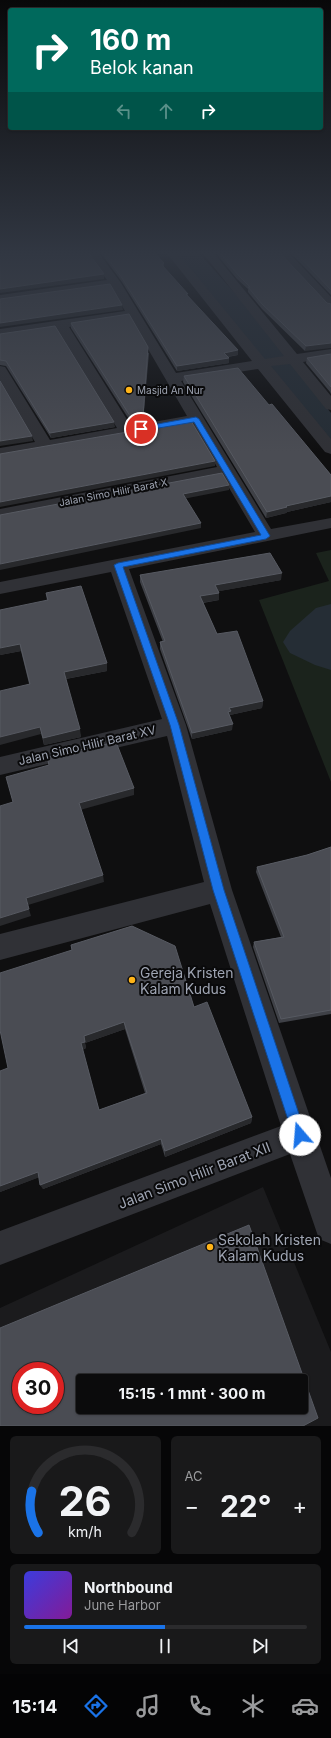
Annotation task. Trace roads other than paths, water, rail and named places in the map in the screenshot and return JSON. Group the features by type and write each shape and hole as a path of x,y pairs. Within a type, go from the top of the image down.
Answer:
{"street":[{"path":"0,333 100,319"},
{"path":"136,319 266,536"},
{"path":"226,319 331,449"},
{"path":"258,319 290,360 331,406"},
{"path":"60,324 127,431"},
{"path":"171,378 290,360 331,352"},
{"path":"0,370 45,445"},
{"path":"0,453 196,419"},
{"name":"Jalan Simo Hilir Barat X","path":"0,514 227,470"},
{"path":"0,588 331,524"},
{"path":"118,565 175,725 219,890 331,1227"},
{"name":"Jalan Simo Hilir Barat XV","path":"0,766 175,725"},
{"path":"0,947 219,890"},
{"name":"Jalan Simo Hilir Barat XII","path":"0,1248 300,1135"}],"waterway":[{"path":"243,319 331,435"},
{"path":"331,618 305,642 331,654"}],"place":[{"name":"Masjid An Nur","path":"129,390"},
{"name":"Gereja Kristen Kalam Kudus","path":"132,980"},
{"name":"Sekolah Kristen Kalam Kudus","path":"210,1247"}]}
